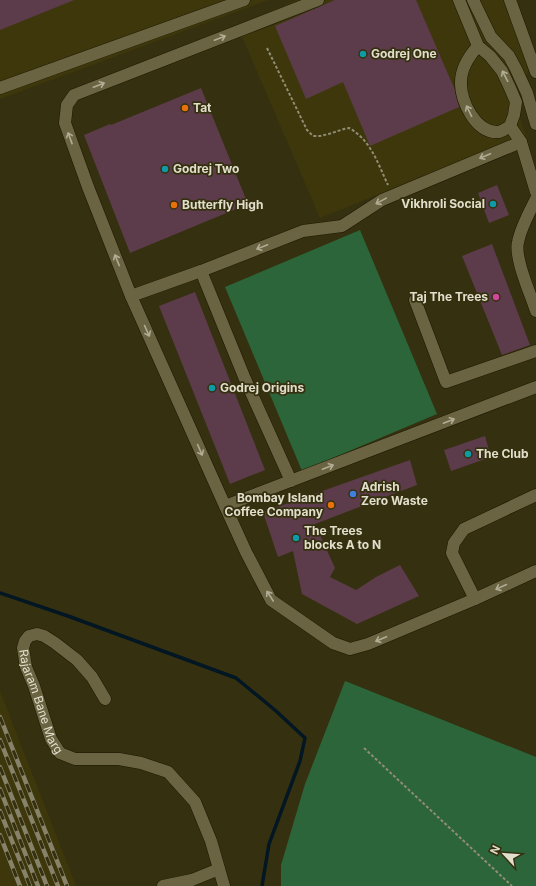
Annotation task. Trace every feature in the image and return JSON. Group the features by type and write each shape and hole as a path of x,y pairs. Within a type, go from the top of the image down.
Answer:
{"street":[{"path":"0,88 244,0"},
{"path":"318,0 74,95 67,105 65,123 88,187 131,296 246,552 271,600 333,643 350,649 368,644 475,599 536,571"},
{"path":"459,0 478,46 490,56 502,71 516,102 514,115 510,126 499,132 477,124 470,114 460,83 467,60 478,46"},
{"path":"473,0 491,37 509,56 516,69 527,93 536,124"},
{"path":"510,0 536,72"},
{"path":"514,98 527,93"},
{"path":"510,126 521,142 534,176 536,192"},
{"path":"131,296 201,271 303,231 342,226 392,195 521,142"},
{"path":"536,199 522,228 517,244 518,258 536,311"},
{"path":"201,271 245,379 291,482"},
{"path":"414,300 446,382 536,351"},
{"path":"225,506 536,387"},
{"path":"475,599 452,553 454,542 464,529 536,495"},
{"name":"Rajaram Bane Marg","path":"105,699 92,677 77,660 55,643 44,636 37,634 30,636 25,641 23,648 26,667 34,686 51,739 60,752 75,760 119,759 141,763 168,772 195,802 212,841 224,886"},
{"path":"163,886 192,880 220,869"}],"path":[{"path":"268,48 307,130 314,136 322,137 337,130 349,128 358,133 371,150 392,195"},
{"path":"364,748 512,886"}],"shaded area":[{"path":"0,0 268,0 0,99"},
{"name":"Godrej One","path":"297,0 507,0 530,66 515,105 526,135 320,218 237,25"},
{"path":"0,691 76,886 0,886"}],"green space":[{"path":"360,230 437,414 302,471 225,287"},
{"path":"345,681 536,757 536,886 281,886 281,865 305,784"}],"building":[{"path":"0,0 74,0 0,30"},
{"name":"Godrej One","path":"335,0 416,0 454,88 459,107 370,146 343,82 306,99 275,26"},
{"name":"Godrej Two","path":"201,88 248,204 130,253 84,135"},
{"name":"Vikhroli Social","path":"497,185 509,215 489,223 478,193"},
{"name":"Taj The Trees","path":"492,244 530,345 502,355 462,256"},
{"name":"Godrej Origins","path":"195,292 265,470 230,484 159,306"},
{"name":"The Club","path":"485,436 491,457 451,471 444,450"},
{"name":"The Trees blocks A to N","path":"410,460 417,485 315,524 335,568 330,577 356,590 376,577 400,565 419,596 357,624 302,594 293,551 278,557 263,512"}],"waterway":[{"path":"0,593 68,616 236,678 276,711 305,738 300,761 269,844 262,886"}],"railway":[{"path":"0,717 67,886"},
{"path":"0,740 58,886"},
{"path":"0,767 47,886"},
{"path":"0,789 38,886"},
{"path":"0,811 30,886"},
{"path":"0,835 20,886"}],"place":[{"name":"Godrej One","path":"363,54"},
{"name":"Tat","path":"185,108"},
{"name":"Godrej Two","path":"165,169"},
{"name":"Vikhroli Social","path":"493,204"},
{"name":"Butterfly High","path":"174,205"},
{"name":"Taj The Trees","path":"496,297"},
{"name":"Godrej Origins","path":"212,388"},
{"name":"The Club","path":"468,454"},
{"name":"Adrish Zero Waste","path":"353,494"},
{"name":"Bombay Island Coffee Company","path":"331,505"},
{"name":"The Trees blocks A to N","path":"296,538"}]}
